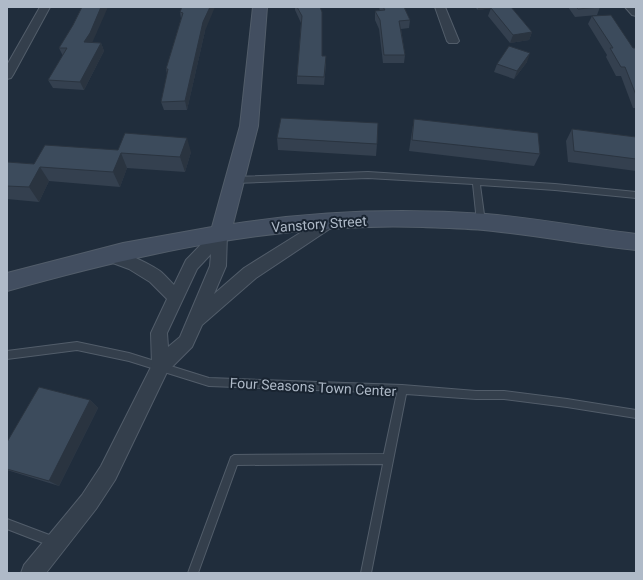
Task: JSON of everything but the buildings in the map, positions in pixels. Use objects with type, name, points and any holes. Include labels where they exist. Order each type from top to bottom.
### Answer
[{"type":"street","points":[[7,75],[45,7]]},
{"type":"street","points":[[32,573],[89,502],[108,473],[161,366],[186,342],[218,266],[220,234],[249,126],[260,7]]},
{"type":"street","points":[[440,7],[453,41]]},
{"type":"street","points":[[630,7],[636,13]]},
{"type":"street","name":"Vanstory Street","points":[[7,282],[54,268],[138,248],[297,223],[393,219],[481,222],[636,242]]},
{"type":"street","points":[[195,321],[250,274],[329,222]]},
{"type":"street","points":[[161,366],[159,333],[191,265],[220,234]]},
{"type":"street","points":[[107,255],[134,264],[156,277],[176,298]]},
{"type":"lane","points":[[235,180],[368,175],[554,187],[636,195]]},
{"type":"lane","points":[[476,182],[481,222]]},
{"type":"lane","name":"Four Seasons Town Center","points":[[8,356],[77,346],[129,357],[209,382],[402,389],[366,573]]},
{"type":"lane","points":[[402,389],[476,395],[504,395],[636,414]]},
{"type":"lane","points":[[193,573],[234,460],[388,459]]},
{"type":"lane","points":[[7,524],[56,543]]}]
